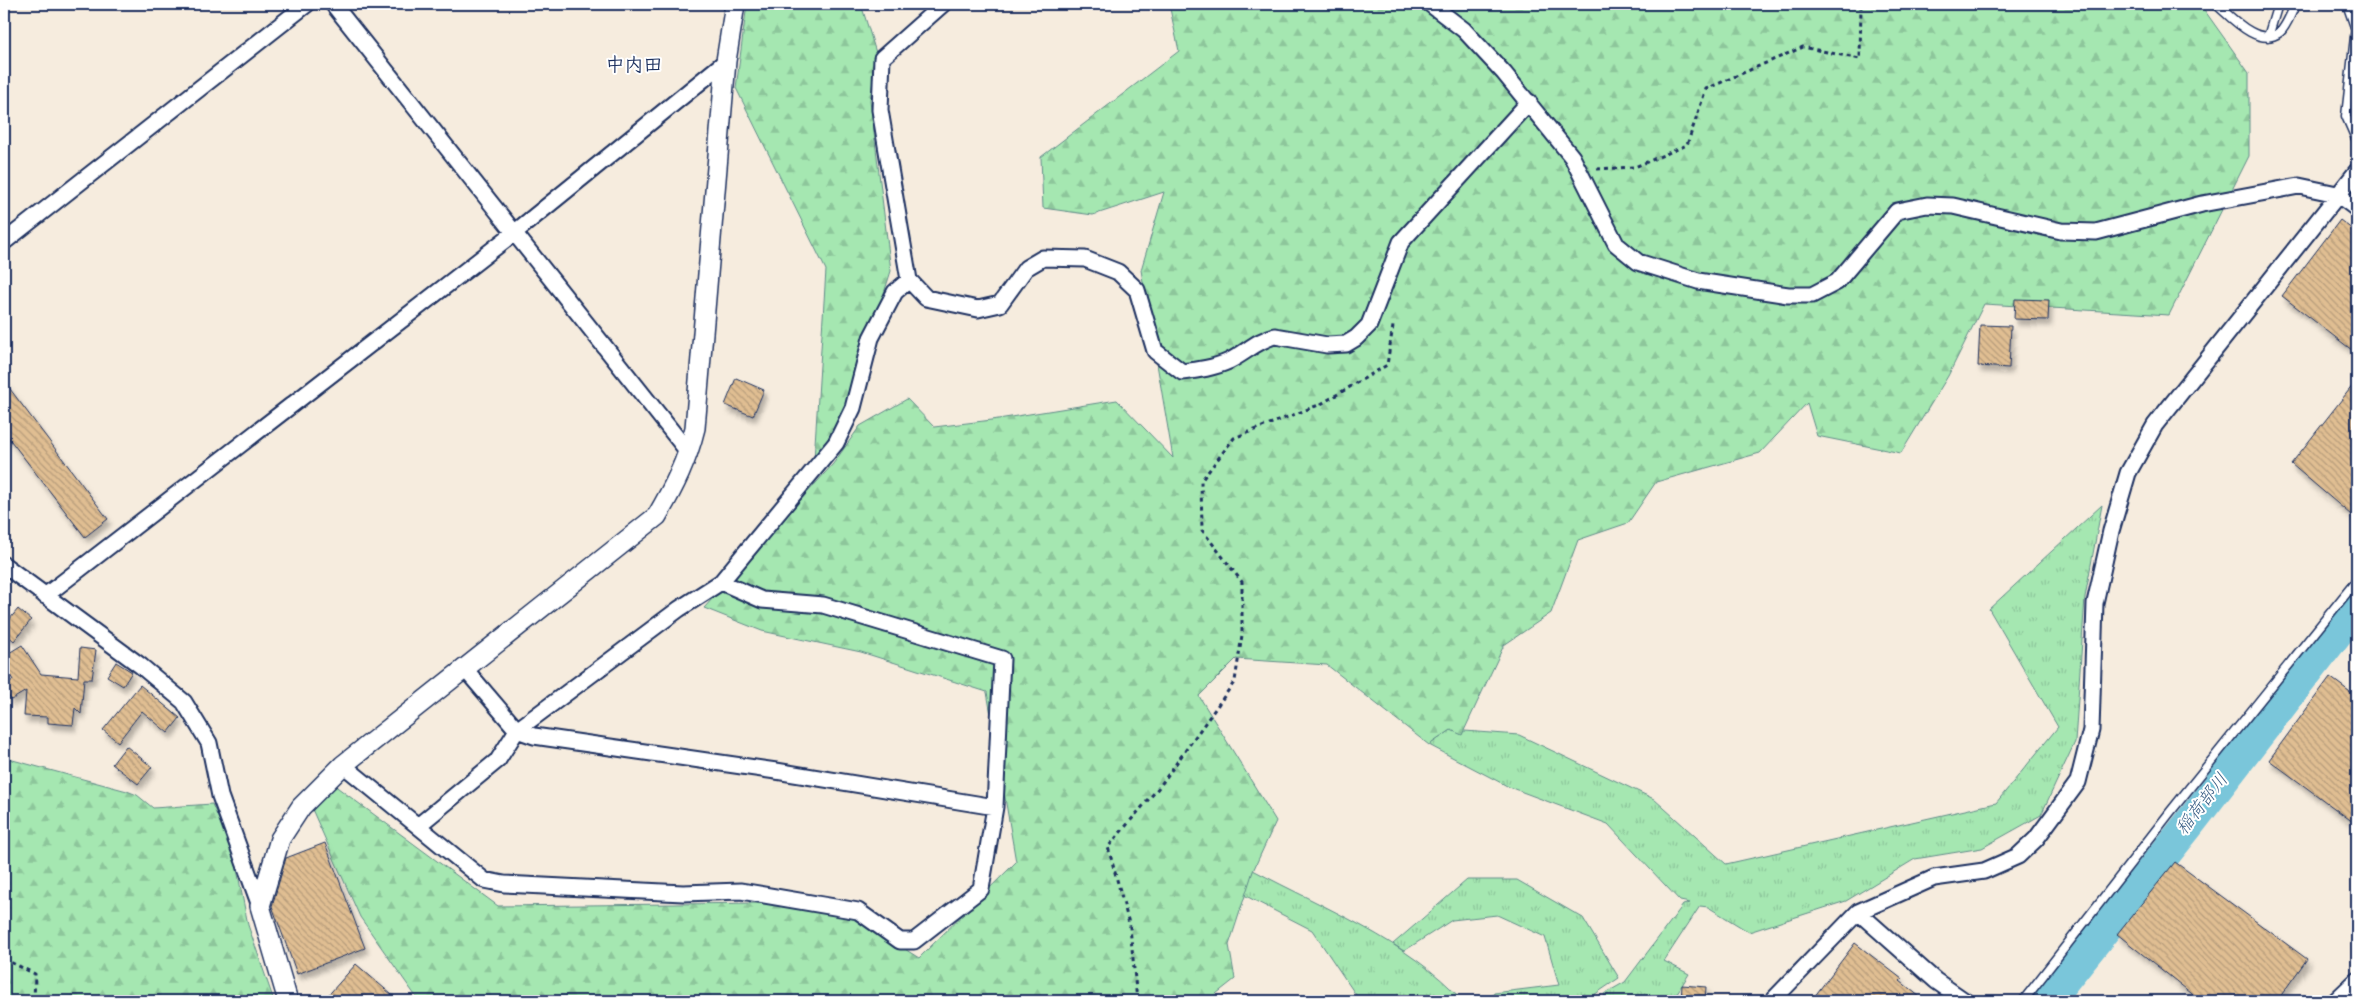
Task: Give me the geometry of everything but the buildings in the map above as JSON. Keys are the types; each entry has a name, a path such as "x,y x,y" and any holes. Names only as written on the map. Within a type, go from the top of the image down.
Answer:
{"street":[{"path":"4,242 307,4"},
{"path":"333,4 689,453"},
{"path":"260,906 280,839 301,807 343,765 657,516 676,484 689,453 695,428 726,61 735,4"},
{"path":"942,4 882,58 880,110 909,280 926,298 978,309 1000,304 1026,268 1044,258 1085,259 1118,272 1136,290 1155,352 1182,372 1209,368 1230,361 1267,338 1275,336 1327,345 1346,344 1356,338 1368,325 1401,242 1529,102"},
{"path":"1430,4 1464,30 1529,102 1572,157 1616,244 1638,262 1698,281 1788,295 1812,295 1837,282 1897,211 1926,205 1953,206 2060,231 2096,232 2202,204 2300,186 2337,194 2357,209"},
{"path":"45,596 514,233 726,61"},
{"path":"1772,1001 1858,912 1934,878 1984,871 2018,856 2036,838 2078,782 2091,730 2095,603 2111,531 2128,473 2156,425 2357,171"},
{"path":"419,825 498,760 517,730 679,609 721,582 836,443 853,408 872,338 895,292 909,280"},
{"path":"4,565 142,666 184,702 210,743 220,796 260,906 288,1001"},
{"path":"343,765 419,825 484,880 504,884 683,893 741,890 858,911 900,941 914,941 981,889 995,807 1002,659 823,605 762,600 721,582"},
{"path":"465,669 517,730 534,736 776,771 995,807"},
{"path":"1858,912 1936,981 1965,1001"},
{"path":"2335,1001 2357,980"}],"lane":[{"path":"2216,4 2247,32 2268,37 2280,32 2296,4"},
{"path":"2268,37 2278,4"},
{"path":"2347,4 2356,31"},
{"path":"2356,4 2357,15"},
{"path":"2357,19 2346,116 2357,141"},
{"path":"2023,1001 2171,811 2357,580"}],"path":[{"path":"1578,170 1635,167 1687,144 1706,89 1803,47 1860,59 1861,4"},
{"path":"1137,1001 1130,927 1108,847 1160,786 1235,682 1242,635 1242,582 1202,530 1201,481 1234,438 1321,404 1387,365 1393,326"},
{"path":"4,959 35,974 34,1001"}],"green space":[{"path":"747,4 861,4 877,56 870,100 891,271 847,409 814,460 826,270 736,88"},
{"path":"1169,4 2200,4 2249,73 2249,156 2169,315 1984,304 1948,376 1901,453 1817,436 1807,403 1760,453 1656,482 1628,523 1578,540 1551,613 1504,645 1462,735 1451,730 1429,745 1327,665 1236,659 1199,696 1276,821 1253,871 1229,945 1235,979 1207,1001 419,1001 360,917 311,807 334,785 498,906 762,903 852,916 919,958 1016,862 987,692 861,652 762,631 704,608 833,464 860,426 907,399 934,427 992,420 1117,400 1173,458 1141,270 1164,192 1093,215 1043,208 1041,157 1179,51"},
{"path":"2102,505 2085,597 2075,742 2041,815 1982,848 1915,859 1846,901 1749,932 1708,907 1700,906 1664,961 1689,974 1672,1001 1607,1001 1604,994 1625,982 1683,905 1690,903 1680,901 1608,824 1509,787 1429,745 1451,730 1519,735 1654,799 1726,864 1996,803 2058,727 1989,609"},
{"path":"4,755 9,759 127,791 137,795 153,808 212,804 234,854 248,925 274,1001 4,1001"},
{"path":"1253,870 1336,912 1391,943 1441,980 1463,1001 1357,1001 1358,998 1312,930 1244,895"},
{"path":"1467,880 1517,880 1583,918 1619,978 1585,1001 1489,1001 1494,993 1559,985 1545,937 1497,915 1452,920 1404,951 1393,944"}],"waterway":[{"name":"稲荷部川","path":"2047,1001 2186,828 2357,607"}],"district":[{"name":"中内田","path":"634,65"}]}
